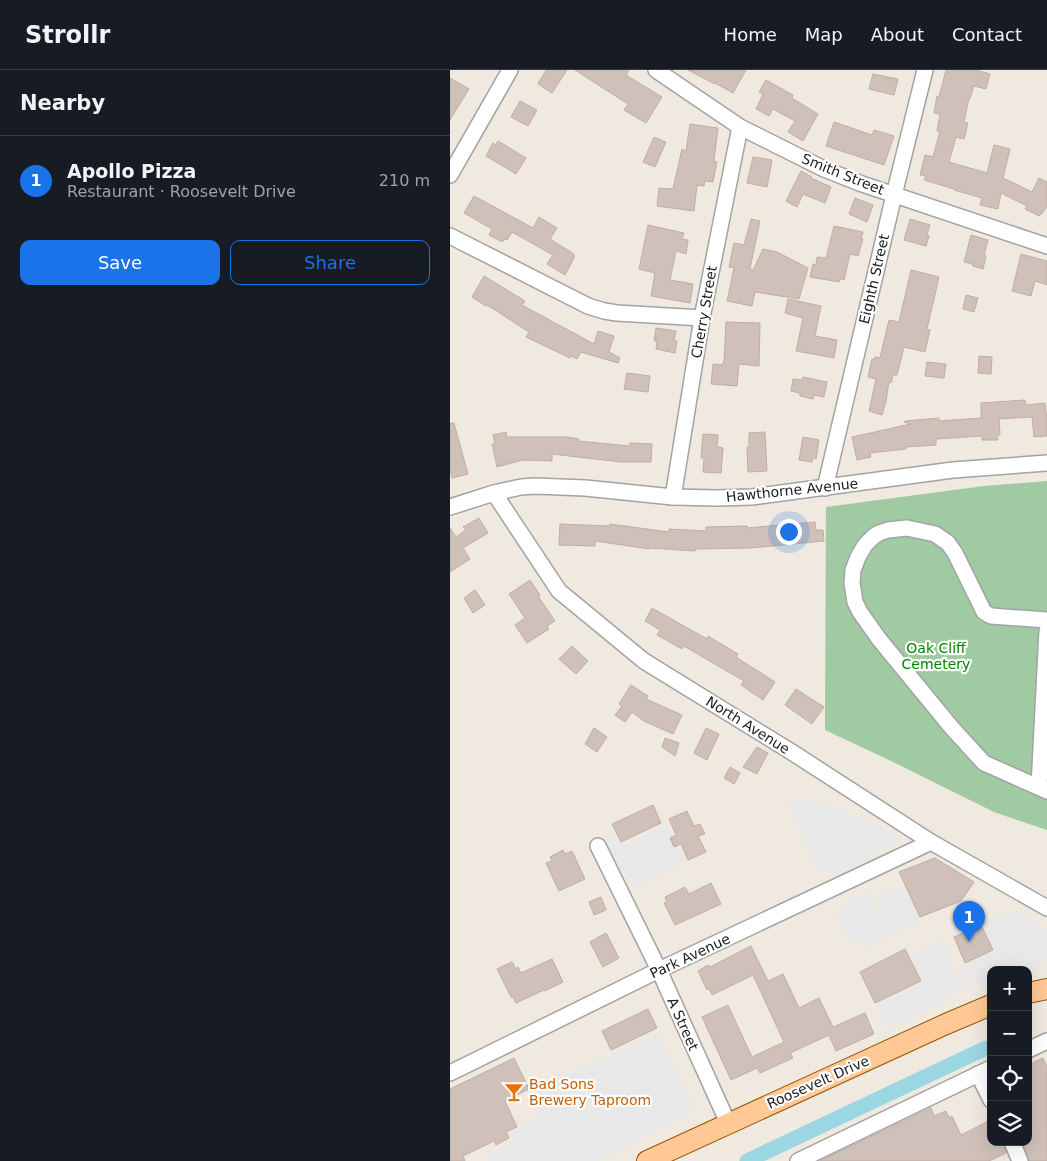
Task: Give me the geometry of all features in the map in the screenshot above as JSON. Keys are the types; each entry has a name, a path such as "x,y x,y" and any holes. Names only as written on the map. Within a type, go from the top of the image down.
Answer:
{"main road":[{"path":"1032,992 1047,988"},
{"name":"Roosevelt Drive","path":"647,1161 670,1156 728,1123 987,1007"}],"street":[{"path":"450,174 510,70"},
{"name":"Smith Street","path":"656,70 740,128 824,169 862,184 1047,246"},
{"name":"Eighth Street","path":"825,488 925,70"},
{"name":"Cherry Street","path":"673,497 702,318 740,128"},
{"path":"450,236 588,306 617,313 702,318"},
{"name":"Hawthorne Avenue","path":"450,507 494,493 521,487 586,488 673,497 752,497 953,470 1047,463"},
{"name":"North Avenue","path":"494,493 559,591 644,661 798,756 931,842 1047,908"},
{"path":"1047,620 991,616 984,612 952,548 935,534 907,528 879,533 865,545 853,570 853,592 860,612 952,728 984,763 1043,789 1047,631"},
{"name":"Park Avenue","path":"450,1073 659,970 931,842"},
{"name":"A Street","path":"598,846 659,970 728,1123"},
{"path":"1032,1048 1047,1041"},
{"path":"798,1161 984,1071 987,1083"},
{"path":"1014,1146 1020,1161"}],"green space":[{"name":"Oak Cliff Cemetery","path":"1047,481 1047,830 994,812 825,730 826,507 984,486"}],"shaded area":[{"path":"801,801 831,806 868,821 895,835 898,841 835,876 830,868 820,874 787,804"},
{"path":"666,823 685,862 635,887 632,881 628,880 605,840 616,834 621,844 627,844 662,827"},
{"path":"902,886 906,896 909,896 919,919 916,923 864,949 859,938 848,941 835,911 869,891 878,909 881,907 877,896"},
{"path":"1012,911 1018,911 1047,931 1047,960 1042,963 1043,966 1032,970 1032,966 987,966 987,982 968,987 959,966 993,951 981,921"},
{"path":"942,939 965,989 945,997 946,1001 888,1028 876,1004 922,982 910,955"},
{"path":"659,1032 695,1109 611,1156 598,1161 488,1161 486,1156 515,1141 511,1132 541,1114 532,1090"}],"building":[{"path":"546,70 567,70 552,93 538,84"},
{"path":"575,70 629,70 626,75 662,97 646,123 624,110 628,104"},
{"path":"688,70 746,70 733,93"},
{"path":"946,70 976,70 990,74 986,89 974,86 969,98 964,122 968,123 964,139 956,137 949,162 987,173 994,145 1010,149 1003,178 1032,192 1039,178 1047,182 1047,205 1039,216 1025,209 1027,206 1001,193 998,209 980,205 982,198 924,180 926,176 920,175 925,155 933,157 940,131 937,131 940,114 934,113 937,96 939,97"},
{"path":"873,74 898,79 894,95 869,89"},
{"path":"450,78 469,89 450,120"},
{"path":"766,80 793,95 792,98 818,114 803,141 788,132 795,121 773,109 769,116 756,109 763,94 759,92"},
{"path":"520,101 537,110 528,126 511,117"},
{"path":"834,122 872,135 874,130 894,136 884,165 826,146"},
{"path":"690,124 718,128 714,161 717,162 713,182 705,181 704,186 697,185 694,211 657,206 659,188 673,189 682,149 686,151"},
{"path":"654,137 666,142 655,167 643,162"},
{"path":"498,141 526,158 516,174 486,156 493,143 496,145"},
{"path":"753,157 772,160 767,187 747,183"},
{"path":"801,171 831,187 825,203 803,194 797,207 786,201"},
{"path":"474,196 533,228 539,217 557,228 550,239 574,254 574,258 565,275 547,264 553,255 512,232 507,240 505,239 502,242 489,235 492,229 464,213"},
{"path":"855,198 873,205 867,222 849,214"},
{"path":"751,219 760,221 750,269 753,270 763,249 777,252 808,268 799,299 755,292 752,306 727,301 734,268 729,267 734,243 744,245"},
{"path":"910,219 930,225 926,246 904,240"},
{"path":"648,225 684,233 682,239 688,240 686,254 676,251 670,280 693,284 690,303 651,296 655,273 639,269"},
{"path":"834,226 863,232 858,256 850,254 844,280 840,279 839,282 810,277 813,264 816,265 817,257 826,258"},
{"path":"971,235 988,240 983,269 964,262"},
{"path":"1021,254 1047,261 1047,285 1035,281 1031,296 1012,291"},
{"path":"911,270 939,277 927,329 930,330 925,352 904,347 897,375 893,375 891,383 889,382 882,415 869,411 876,379 868,377 872,359 874,360 875,357 880,358 889,320 899,322"},
{"path":"484,276 525,301 522,305 594,344 598,331 614,336 609,352 620,358 618,363 581,352 577,359 571,356 570,358 526,337 529,332 472,297"},
{"path":"966,295 978,298 974,312 963,309"},
{"path":"788,299 821,306 815,336 837,340 834,358 796,351 803,318 785,313"},
{"path":"726,322 760,323 759,366 739,364 737,386 711,384 713,364 723,365 724,362"},
{"path":"656,328 676,331 674,341 677,341 675,353 656,349 657,341 654,341"},
{"path":"979,356 992,357 991,374 978,373"},
{"path":"927,362 946,364 944,378 925,376"},
{"path":"627,373 650,376 648,392 624,389"},
{"path":"803,377 827,382 824,397 814,395 813,399 800,396 800,393 791,391 793,379 802,380"},
{"path":"1025,400 1026,405 1045,403 1047,436 1034,437 1032,417 999,419 1000,435 997,435 998,440 982,440 982,436 936,439 936,445 906,447 906,449 870,453 871,457 857,460 852,437 911,424 905,421 939,418 939,421 981,418 981,403"},
{"path":"450,423 454,423 468,474 452,478 450,470"},
{"path":"506,432 507,437 567,437 579,439 578,441 630,446 630,443 652,444 651,462 621,462 552,454 552,461 523,460 497,467 492,444 495,444 493,435"},
{"path":"765,432 767,471 748,472 747,447 749,447 749,433"},
{"path":"703,434 718,435 717,447 723,448 721,473 703,472 704,458 701,458"},
{"path":"803,437 819,440 816,459 813,458 812,462 799,460"},
{"path":"479,518 488,533 463,548 470,559 450,572 450,528 456,537 466,530 463,527"},
{"path":"815,522 816,530 823,530 824,541 751,548 695,549 695,551 650,549 595,541 595,546 559,545 560,524 610,526 610,524 669,532 669,529 706,531 706,527 747,526 747,528"},
{"path":"530,580 555,621 547,626 549,629 527,643 515,625 525,618 509,594"},
{"path":"475,590 485,605 473,613 464,598"},
{"path":"652,608 707,639 708,636 738,654 736,657 775,682 763,700 741,685 744,681 684,646 682,649 657,635 660,630 645,621"},
{"path":"572,646 588,661 576,674 559,659"},
{"path":"631,685 648,696 646,699 682,715 673,734 644,721 632,712 625,722 615,715 622,706 619,704"},
{"path":"796,689 824,707 812,724 785,705"},
{"path":"594,728 607,737 597,752 585,744"},
{"path":"706,728 719,734 707,760 694,753"},
{"path":"665,738 679,743 675,756 662,747"},
{"path":"757,747 768,753 757,774 743,767"},
{"path":"730,767 740,773 734,784 724,778"},
{"path":"653,805 661,823 621,842 612,824"},
{"path":"687,811 694,826 700,824 705,834 698,836 706,852 688,860 681,844 674,847 670,838 676,835 669,819"},
{"path":"563,850 565,854 572,851 585,879 559,891 546,863 552,861 550,857"},
{"path":"935,858 974,882 961,901 920,917 899,872"},
{"path":"711,883 721,904 675,925 664,903 667,902 665,897 685,887 689,894"},
{"path":"601,897 606,910 594,915 589,902"},
{"path":"981,925 993,950 965,963 954,937"},
{"path":"606,933 619,958 603,967 590,942"},
{"path":"751,946 768,981 783,974 799,1008 819,998 833,1027 865,1013 874,1034 836,1051 829,1035 790,1053 793,1058 760,1073 757,1068 731,1080 702,1017 728,1005 752,1057 784,1042 753,975 712,995 709,988 707,990 698,971 708,965 710,967"},
{"path":"905,949 921,981 875,1003 860,972"},
{"path":"552,959 563,982 516,1003 497,969 512,962 521,973"},
{"path":"648,1009 657,1028 611,1050 602,1031"},
{"path":"514,1058 529,1089 505,1101 517,1127 506,1132 509,1138 496,1145 494,1141 463,1156 465,1161 450,1161 450,1089"},
{"path":"1043,1058 1047,1067 1047,1161 1029,1161 1023,1146 1032,1146 1032,1063"},
{"path":"931,1108 934,1116 946,1111 949,1118 952,1116 961,1135 987,1122 987,1146 1004,1146 1006,1153 989,1161 820,1161"}],"waterway":[{"path":"747,1161 986,1048"}],"place":[{"name":"Apollo Pizza","path":"969,942"},
{"name":"Bad Sons Brewery Taproom","path":"514,1092"}]}
